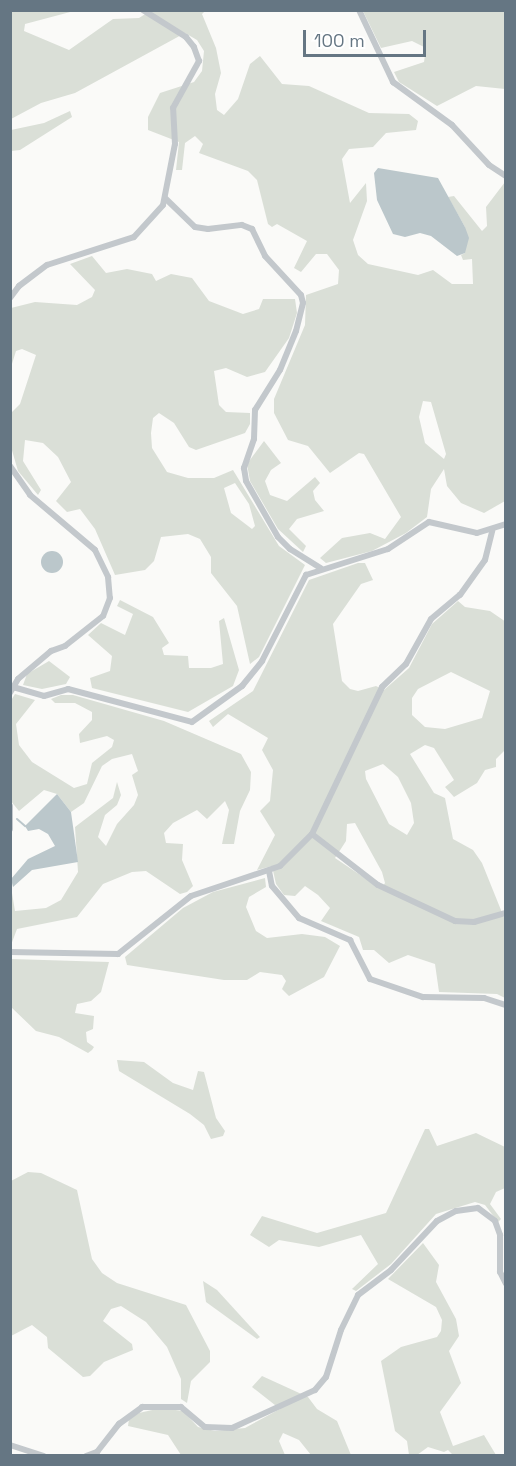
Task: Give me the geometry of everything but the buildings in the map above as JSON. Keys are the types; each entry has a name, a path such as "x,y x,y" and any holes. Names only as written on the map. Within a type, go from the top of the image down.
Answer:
{"street":[{"path":"10,298 19,285 46,265 134,237 166,199 175,144 173,108 199,61 194,47 186,37 143,10"},
{"path":"359,10 393,82 452,125 489,165 506,176"},
{"path":"166,199 195,226 208,229 242,225 252,229 265,256 301,294 301,318 292,341 280,370 255,410 254,439 244,468 246,482 278,537 290,549 321,568"},
{"path":"10,466 30,495 95,550 108,577 110,598 103,616 70,642 51,651 12,690"},
{"path":"12,690 44,696 68,689 192,722 247,680 262,661 302,579 321,568 388,549 429,522 477,533 492,531 506,524"},
{"path":"10,952 118,954 190,896 269,871 312,834 382,687 406,664 431,619 460,595 485,560 492,531"},
{"path":"10,806 10,829"},
{"path":"312,834 378,885 446,917 465,923 506,913"},
{"path":"269,871 272,886 299,918 350,940 370,979 423,997 484,998 506,1005"},
{"path":"86,1455 97,1452 119,1424 142,1407 180,1407 205,1427 232,1428 315,1390 326,1377 340,1330 358,1294 397,1264 437,1221 456,1211 478,1209 495,1221 500,1235 500,1272 506,1284"},
{"path":"10,1444 43,1455"}],"shaded area":[{"path":"10,11 74,11 25,24 24,31 69,50 113,19 139,18 150,11 205,11 202,14 216,48 221,73 215,94 217,110 224,115 238,99 250,64 260,56 282,84 309,86 369,113 409,114 418,121 416,130 386,133 373,147 349,149 342,159 350,203 366,183 367,201 353,240 358,255 368,264 418,275 433,270 452,284 473,284 472,259 463,260 461,255 465,253 465,227 448,197 454,196 482,231 487,226 486,207 505,182 505,501 484,513 461,503 447,486 444,469 431,489 427,517 406,533 372,551 326,563 320,558 342,538 370,533 385,539 401,517 364,454 359,453 330,473 308,446 288,440 274,413 274,399 305,325 306,295 338,284 339,270 327,254 316,254 301,272 294,268 307,241 277,224 272,227 268,224 257,180 248,171 199,153 203,144 195,136 185,143 182,170 176,170 179,142 148,130 148,117 160,93 194,82 202,71 204,51 197,40 185,33 75,93 41,103 11,119","holes":["423,401 431,402 446,454 444,459 425,443 419,417"]},
{"path":"363,11 505,11 505,89 476,86 437,106 399,82 394,72 424,62 426,48 412,41 381,48"},
{"path":"70,111 72,117 20,150 11,151 11,130 44,123"},
{"path":"378,168 438,178 469,238 465,253 457,256 431,236 420,233 405,237 393,234 377,200 374,173"},
{"path":"92,256 106,273 127,269 152,274 156,281 171,274 192,278 209,301 243,314 259,309 263,299 295,299 297,313 289,338 265,372 247,377 226,368 214,371 219,405 226,412 250,413 250,424 245,433 196,450 189,447 174,423 159,413 153,418 151,433 152,448 167,472 188,478 214,478 233,470 279,546 305,565 259,657 250,664 237,606 211,573 211,557 200,539 188,534 161,537 154,561 145,570 115,575 95,529 80,509 67,512 56,501 71,482 58,457 43,443 25,440 23,461 41,490 38,495 18,471 11,447 11,413 20,404 36,355 22,349 16,351 11,367 11,308 35,302 77,305 92,297 95,290 70,264","holes":["235,483 249,504 255,526 252,529 231,513 224,488"]},
{"path":"264,441 281,463 271,470 265,481 270,495 287,501 315,477 320,483 313,491 315,500 324,511 297,519 289,529 306,546 303,552 278,529 250,481 247,464"},
{"path":"48,551 56,551 63,558 63,566 56,573 48,573 41,566 41,558"},
{"path":"358,563 365,563 373,580 361,584 333,624 342,681 350,689 358,691 376,686 384,690 409,668 432,624 458,601 465,607 490,611 506,622 506,749 496,759 496,767 485,770 477,783 454,797 445,787 454,780 434,748 425,745 410,754 434,793 445,798 453,839 473,850 482,863 505,920 505,998 497,994 439,992 435,964 408,955 389,963 374,950 363,950 359,937 321,921 330,908 318,895 305,886 295,896 284,895 276,884 272,866 257,870 275,835 260,811 270,801 273,770 262,750 268,738 228,714 213,727 209,721 253,691 309,580","holes":["451,672 490,691 482,718 445,729 425,727 412,715 412,698 418,689","383,764 398,777 411,803 414,823 407,835 389,824 366,779 365,771","355,823 382,872 385,883 381,889 335,858 346,841 347,824"]},
{"path":"120,600 153,617 169,643 162,648 164,655 188,656 189,668 211,668 223,664 219,621 224,618 239,670 233,686 188,712 92,688 90,678 110,671 112,656 88,635 101,623 125,635 133,614 117,606"},
{"path":"49,661 70,677 66,684 42,689 23,685 27,674"},
{"path":"15,694 35,700 16,724 19,745 32,762 74,788 87,784 92,763 112,747 114,740 107,736 80,743 79,734 92,720 92,712 75,703 55,703 51,699 61,695 73,695 164,721 241,754 251,772 250,790 240,811 234,844 222,844 229,810 225,801 207,819 197,810 173,823 164,833 166,843 183,844 182,860 193,886 187,892 180,894 146,871 132,872 103,884 77,917 17,929 11,945 10,881 15,911 46,908 61,900 78,872 75,827 113,798 117,782 121,795 117,805 105,815 98,837 106,846 117,824 134,805 138,795 132,775 138,771 132,754 112,759 102,766 84,803 71,812 57,794 44,790 19,811 10,800 10,702"},
{"path":"57,794 71,812 78,862 32,870 13,887 11,879 28,859 55,846 48,834 39,829 28,831 25,826"},
{"path":"265,878 266,887 249,897 246,907 256,931 267,938 302,934 325,937 340,946 324,977 289,996 282,989 286,981 282,975 260,972 247,980 224,980 127,965 125,957 183,908 213,892"},
{"path":"11,959 109,962 101,992 91,1001 77,1004 75,1013 94,1016 93,1029 86,1032 87,1042 94,1047 92,1050 88,1053 59,1037 36,1031 11,1007"},
{"path":"117,1060 144,1062 173,1083 193,1090 198,1071 204,1072 216,1118 225,1131 223,1136 211,1139 204,1125 190,1114 119,1071"},
{"path":"425,1129 429,1129 437,1146 476,1133 505,1147 505,1188 496,1192 490,1204 501,1219 498,1222 485,1205 475,1202 436,1214 391,1264 356,1291 352,1289 378,1264 361,1235 319,1247 279,1240 269,1247 250,1235 262,1216 317,1233 386,1213"},
{"path":"28,1172 41,1173 77,1190 92,1259 102,1273 117,1283 186,1305 210,1351 210,1362 191,1381 187,1403 181,1399 181,1379 167,1347 146,1322 121,1306 111,1309 103,1321 132,1344 133,1350 104,1362 90,1376 83,1377 48,1348 47,1337 32,1325 11,1336 11,1181"},
{"path":"423,1243 439,1265 436,1282 456,1319 459,1336 449,1351 461,1383 440,1412 453,1446 484,1435 496,1455 453,1455 448,1450 444,1452 428,1447 417,1455 409,1455 407,1441 395,1431 381,1361 401,1347 437,1337 441,1331 442,1320 436,1307 388,1279"},
{"path":"203,1281 217,1290 260,1337 257,1339 206,1302"},
{"path":"262,1376 308,1397 317,1409 337,1421 351,1455 311,1455 299,1440 283,1433 279,1441 285,1455 181,1455 168,1435 128,1426 129,1419 139,1413 161,1408 183,1411 198,1427 215,1431 245,1428 280,1409 252,1387"}],"waterway":[{"path":"17,819 25,826"}]}
